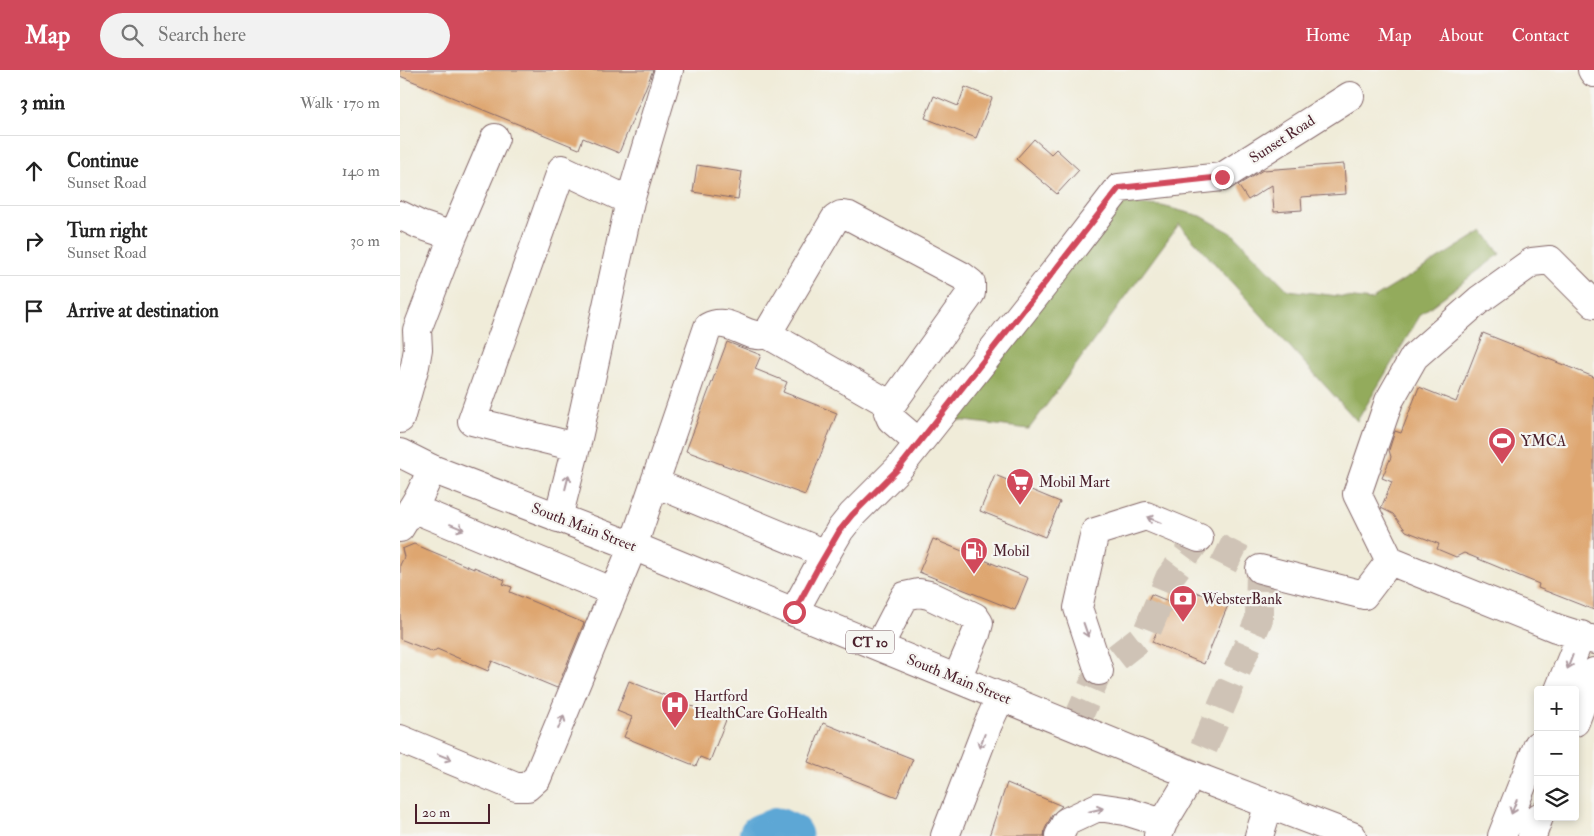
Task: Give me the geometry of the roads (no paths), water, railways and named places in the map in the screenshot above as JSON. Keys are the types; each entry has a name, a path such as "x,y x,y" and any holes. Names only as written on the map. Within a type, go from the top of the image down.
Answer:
{"main road":[{"path":"558,518 576,447 630,201 669,70"},
{"name":"Sunset Road","path":"794,612 826,554 852,515 893,474 919,443 1119,188 1222,177 1350,96"},
{"path":"400,419 415,366 418,348 408,339 495,138"},
{"path":"576,447 472,421 562,169 630,201"},
{"path":"400,215 420,225 453,236"},
{"path":"400,738 516,787 527,787 537,778 633,546 708,327 722,323 754,335 761,336 767,334 835,219 841,215 849,216 962,276 971,283 971,293 891,405 888,412 891,419 919,443"},
{"path":"1561,686 1587,638 1556,628 1390,561 1357,494 1389,401 1414,357 1479,300 1532,262 1550,260 1594,304"},
{"path":"767,334 891,405"},
{"name":"South Main Street","path":"400,453 432,469 633,546 1192,775 1352,836"},
{"path":"432,469 406,518 614,592"},
{"path":"655,483 826,554"},
{"path":"1099,671 1078,608 1095,532 1146,516 1199,538"},
{"path":"1260,569 1364,594 1390,561"},
{"path":"879,646 906,596 919,593 930,595 975,617 979,623 957,678"},
{"path":"1579,711 1594,672"},
{"path":"945,836 988,724 1001,696"},
{"path":"1502,836 1534,755"},
{"path":"1059,836 1066,822 1098,807 1125,811 1161,830 1192,775"},
{"path":"1259,836 1270,804"},
{"path":"1532,836 1538,821"}],"waterway":[{"path":"761,836 777,830 790,836"}],"tunnel":[{"path":"1074,727 1099,671 1146,634 1169,578 1199,538 1260,569 1259,619 1192,775"}],"place":[{"name":"YMCA","path":"1502,465"},
{"name":"Mobil Mart","path":"1020,506"},
{"name":"Mobil","path":"974,575"},
{"name":"WebsterBank","path":"1183,623"},
{"name":"Hartford HealthCare GoHealth","path":"675,729"}]}
